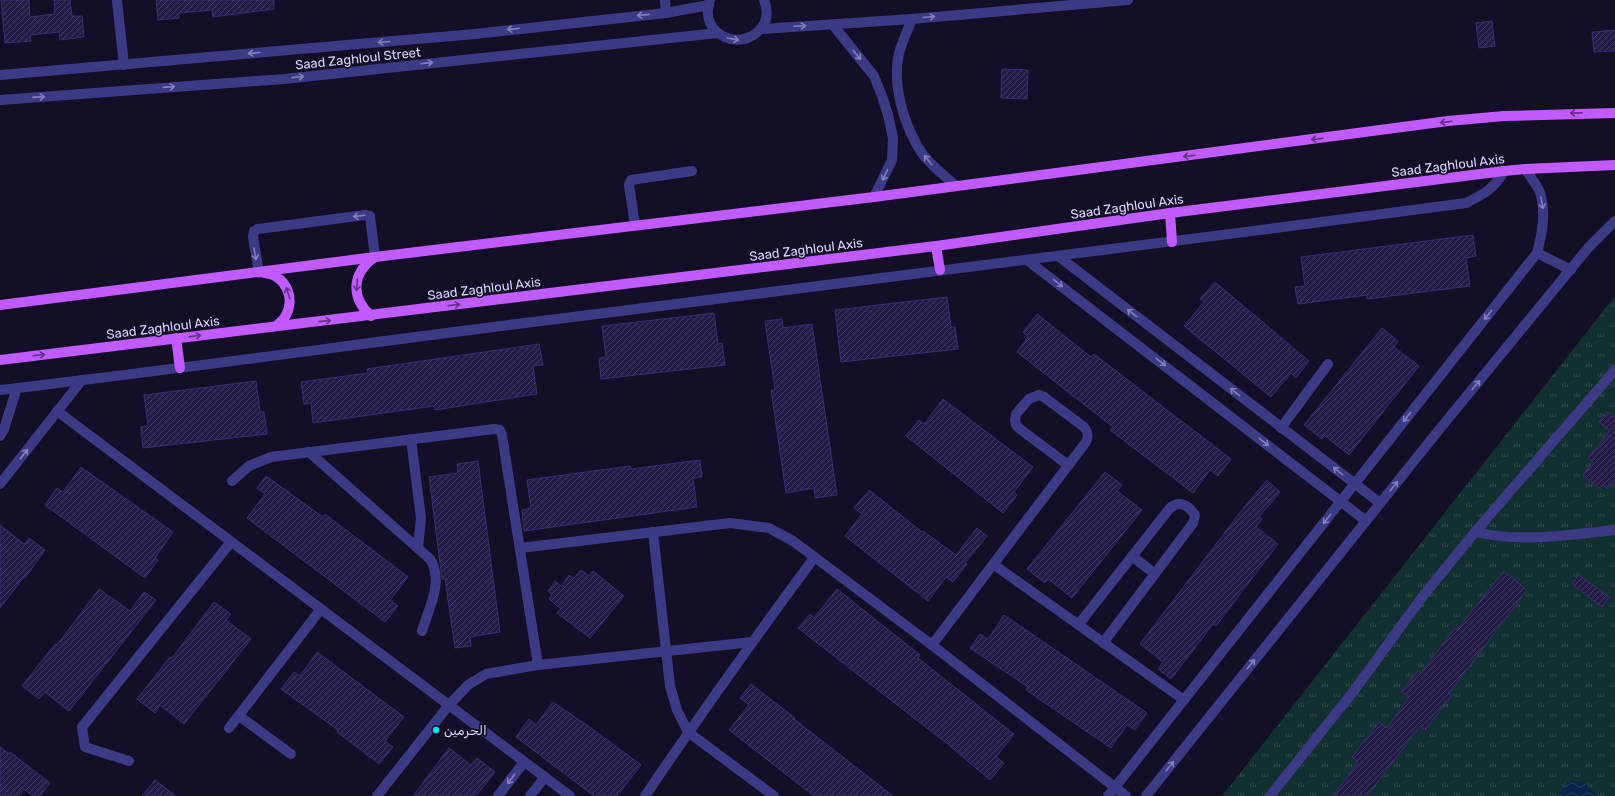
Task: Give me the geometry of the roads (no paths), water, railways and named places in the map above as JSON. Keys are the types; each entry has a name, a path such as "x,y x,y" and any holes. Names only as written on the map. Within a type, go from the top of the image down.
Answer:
{"main road":[{"path":"0,305 375,257 874,197 1448,122 1504,116 1615,113"},
{"name":"Saad Zaghloul Axis","path":"0,360 936,246 1170,213 1504,171 1615,165"},
{"path":"1170,213 1172,242"},
{"path":"936,246 940,270"},
{"path":"371,316 361,305 358,298 357,284 362,268 375,257"},
{"path":"259,273 274,276 285,286 288,292 289,308 286,315 276,326"},
{"path":"176,338 180,368"}],"street":[{"path":"665,0 666,13"},
{"path":"710,2 709,20 718,33 724,37 740,40 755,34 761,29 767,12 764,0"},
{"path":"761,29 912,19 1128,0"},
{"path":"117,1 124,65"},
{"name":"Saad Zaghloul Street","path":"0,75 366,44 666,13 710,2"},
{"path":"912,19 899,54 897,80 902,107 918,148 931,164 956,186"},
{"path":"833,25 874,76 888,115 892,138 892,160 874,197"},
{"name":"Saad Zaghloul Street","path":"0,100 284,78 718,33"},
{"path":"1112,792 1537,253 1542,235 1543,212 1539,191 1525,169"},
{"path":"635,225 629,185 631,180 692,170"},
{"path":"0,390 940,270 1172,242 1466,203 1485,194 1497,182 1504,171"},
{"path":"259,273 253,237 254,231 258,229 365,215 370,216 375,257"},
{"path":"1146,796 1366,521 1588,248 1615,220"},
{"path":"1537,253 1571,270"},
{"path":"1058,256 1380,504"},
{"path":"1027,260 1366,521"},
{"path":"1281,428 1328,364"},
{"path":"1270,796 1353,692 1423,596 1475,532 1615,370"},
{"path":"0,484 82,380"},
{"path":"0,436 4,429 17,388"},
{"path":"932,644 1086,442 1088,437 1087,431 1084,427 1044,397 1039,395 1029,398 1016,414 1016,425 1068,465"},
{"path":"58,411 570,796"},
{"path":"232,481 240,473 260,461 271,457 497,429 500,430 508,470 538,665"},
{"path":"410,440 421,518 421,533 418,548"},
{"path":"309,452 418,548 434,565 437,579 422,630"},
{"path":"1078,624 1170,508 1178,503 1183,504 1192,511 1195,519 1103,643"},
{"path":"520,548 730,523 770,528 793,541 932,644 1112,792 1126,796"},
{"path":"1475,532 1500,537 1526,539 1615,530"},
{"path":"653,532 666,651 673,698 677,710 688,732 774,796"},
{"path":"129,761 84,747 82,727 231,542"},
{"path":"1132,556 1155,574"},
{"path":"645,796 688,732 814,558"},
{"path":"993,564 1184,700"},
{"path":"229,728 321,609"},
{"path":"377,796 449,705 468,685 480,677 493,672 538,665 752,642"},
{"path":"239,716 291,754"},
{"path":"498,796 524,762"},
{"path":"530,796 545,777"}],"water":[{"path":"1572,781 1584,782 1597,796 1559,796 1566,784"}],"place":[{"name":"الحرمين","path":"436,730"}]}
